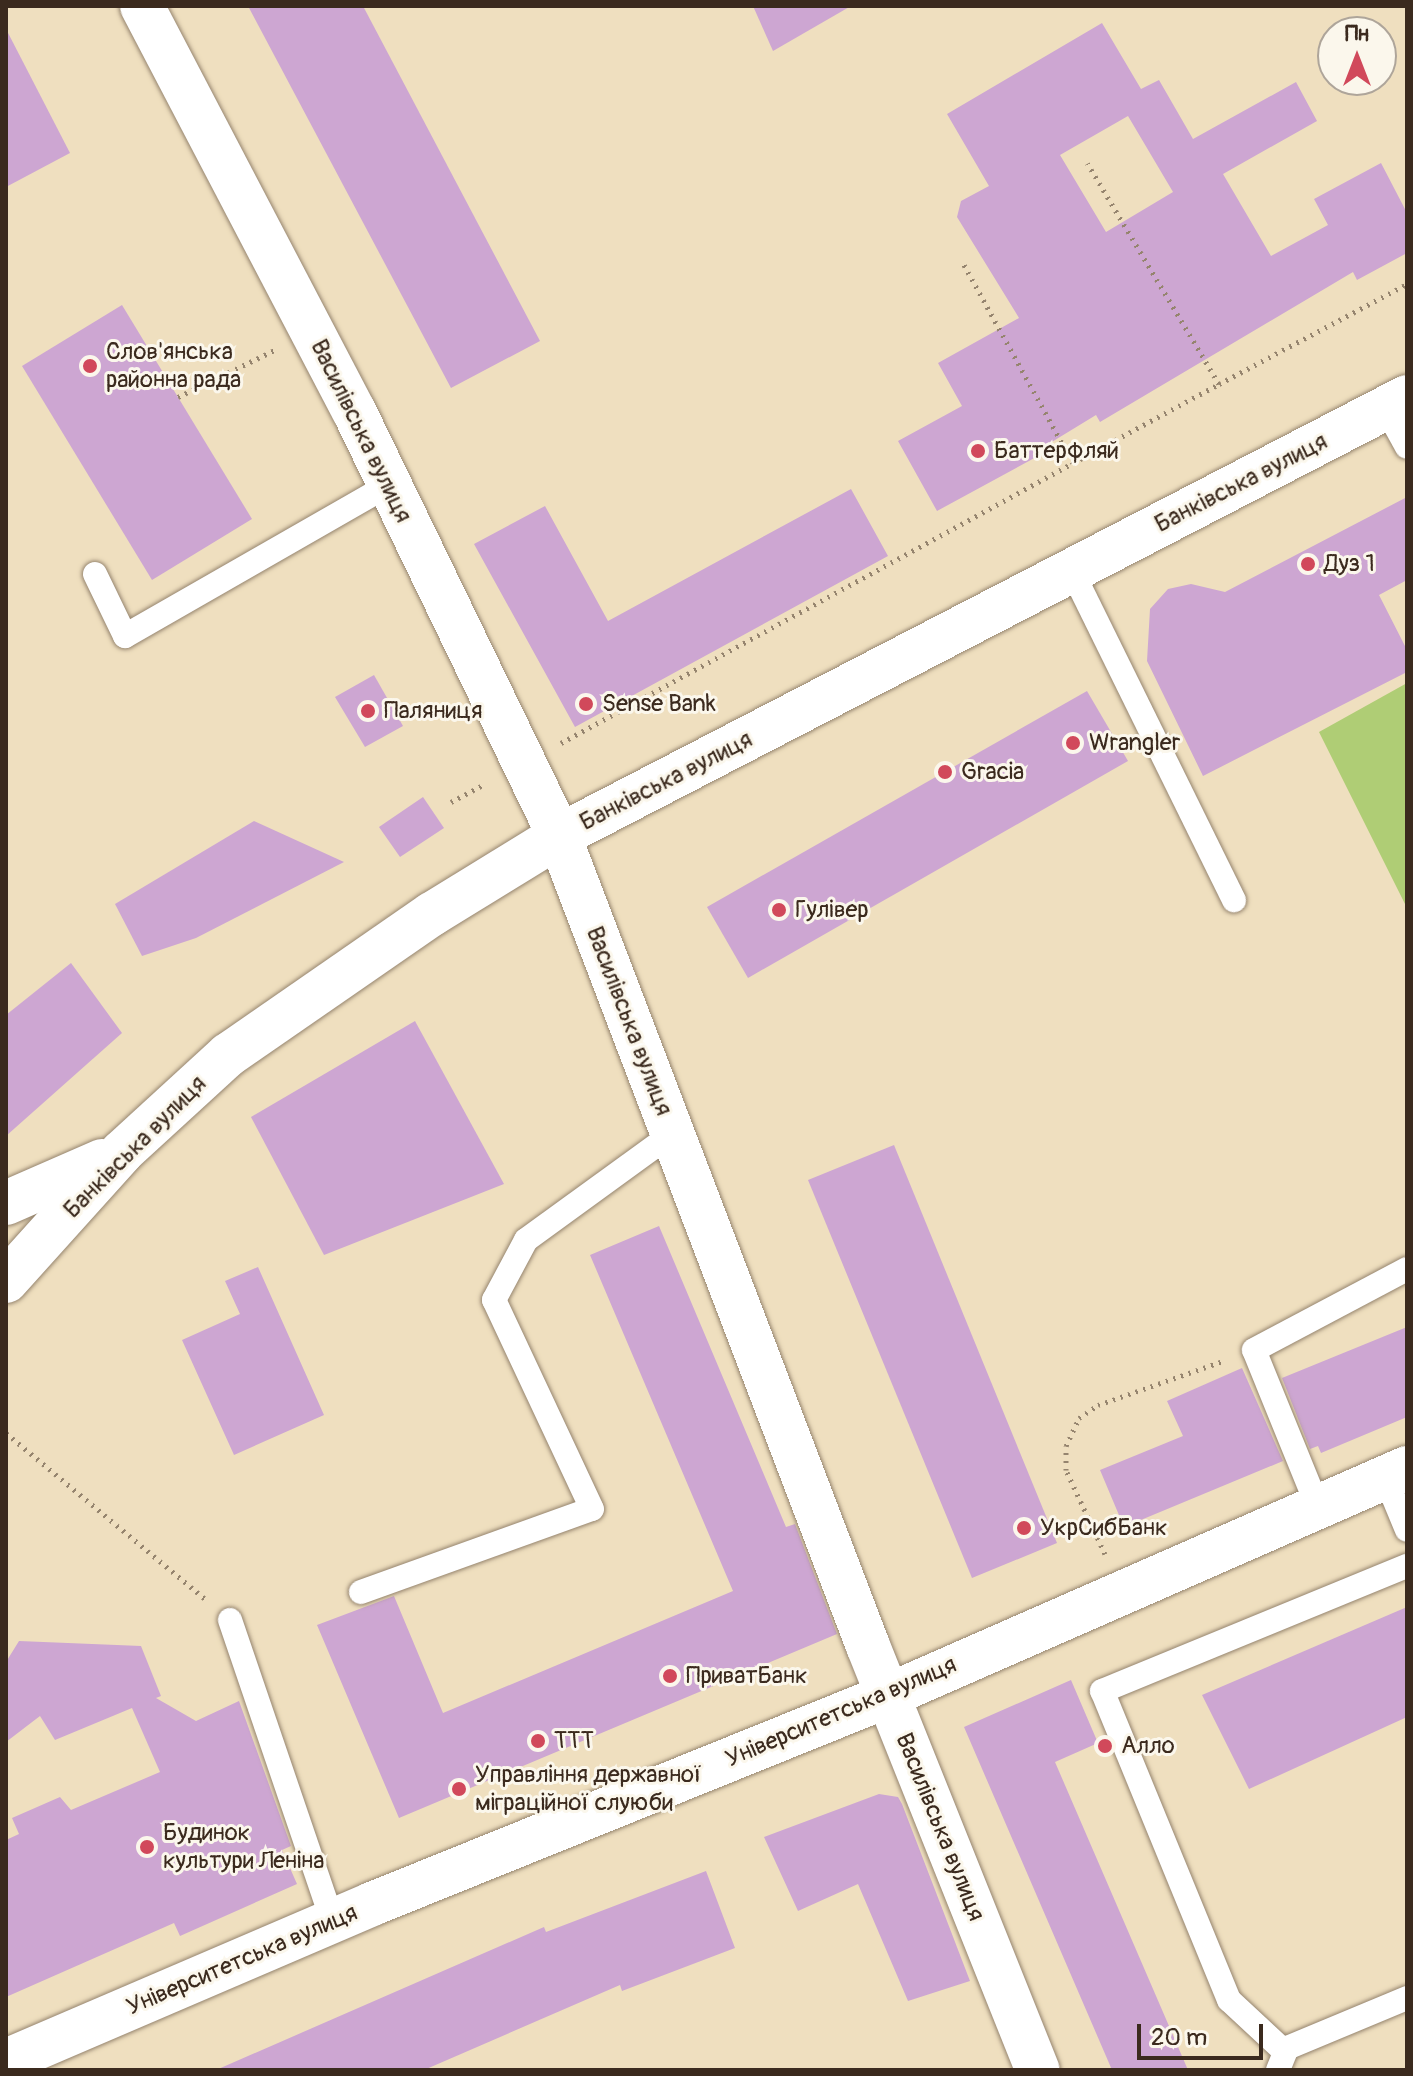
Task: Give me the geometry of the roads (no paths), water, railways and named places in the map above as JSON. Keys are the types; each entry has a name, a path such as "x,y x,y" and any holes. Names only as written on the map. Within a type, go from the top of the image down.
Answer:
{"street":[{"name":"Василівська вулиця","path":"142,6 389,485 521,764 559,836 887,1696 1038,2070"},
{"name":"Банківська вулиця","path":"6,1281 122,1152 228,1055 432,914 559,836 1396,403"},
{"path":"6,1203 122,1152"},
{"name":"Університетська вулиця","path":"6,2061 332,1920 887,1696 1396,1472"}],"lane":[{"path":"1396,403 1407,447"},
{"path":"95,574 125,636 389,485"},
{"path":"1072,571 1234,900"},
{"path":"361,1592 592,1509 494,1300 526,1240 672,1134"},
{"path":"1317,1505 1254,1350 1407,1269"},
{"path":"1396,1472 1407,1530"},
{"path":"1407,1566 1102,1691 1229,2000 1282,2061 1407,1998"},
{"path":"230,1620 332,1920"}],"place":[{"name":"Слов'янська районна рада","path":"90,366"},
{"name":"Баттерфляй","path":"978,451"},
{"name":"Дуз 1","path":"1308,564"},
{"name":"Sense Bank","path":"586,704"},
{"name":"Паляниця","path":"368,711"},
{"name":"Wrangler","path":"1073,743"},
{"name":"Gracia","path":"945,772"},
{"name":"Гулівер","path":"779,910"},
{"name":"УкрСибБанк","path":"1024,1528"},
{"name":"ПриватБанк","path":"670,1676"},
{"name":"ТТТ","path":"538,1741"},
{"name":"Алло","path":"1105,1746"},
{"name":"Управління державної міграційної слуюби","path":"459,1789"},
{"name":"Будинок культури Леніна","path":"147,1847"}]}
